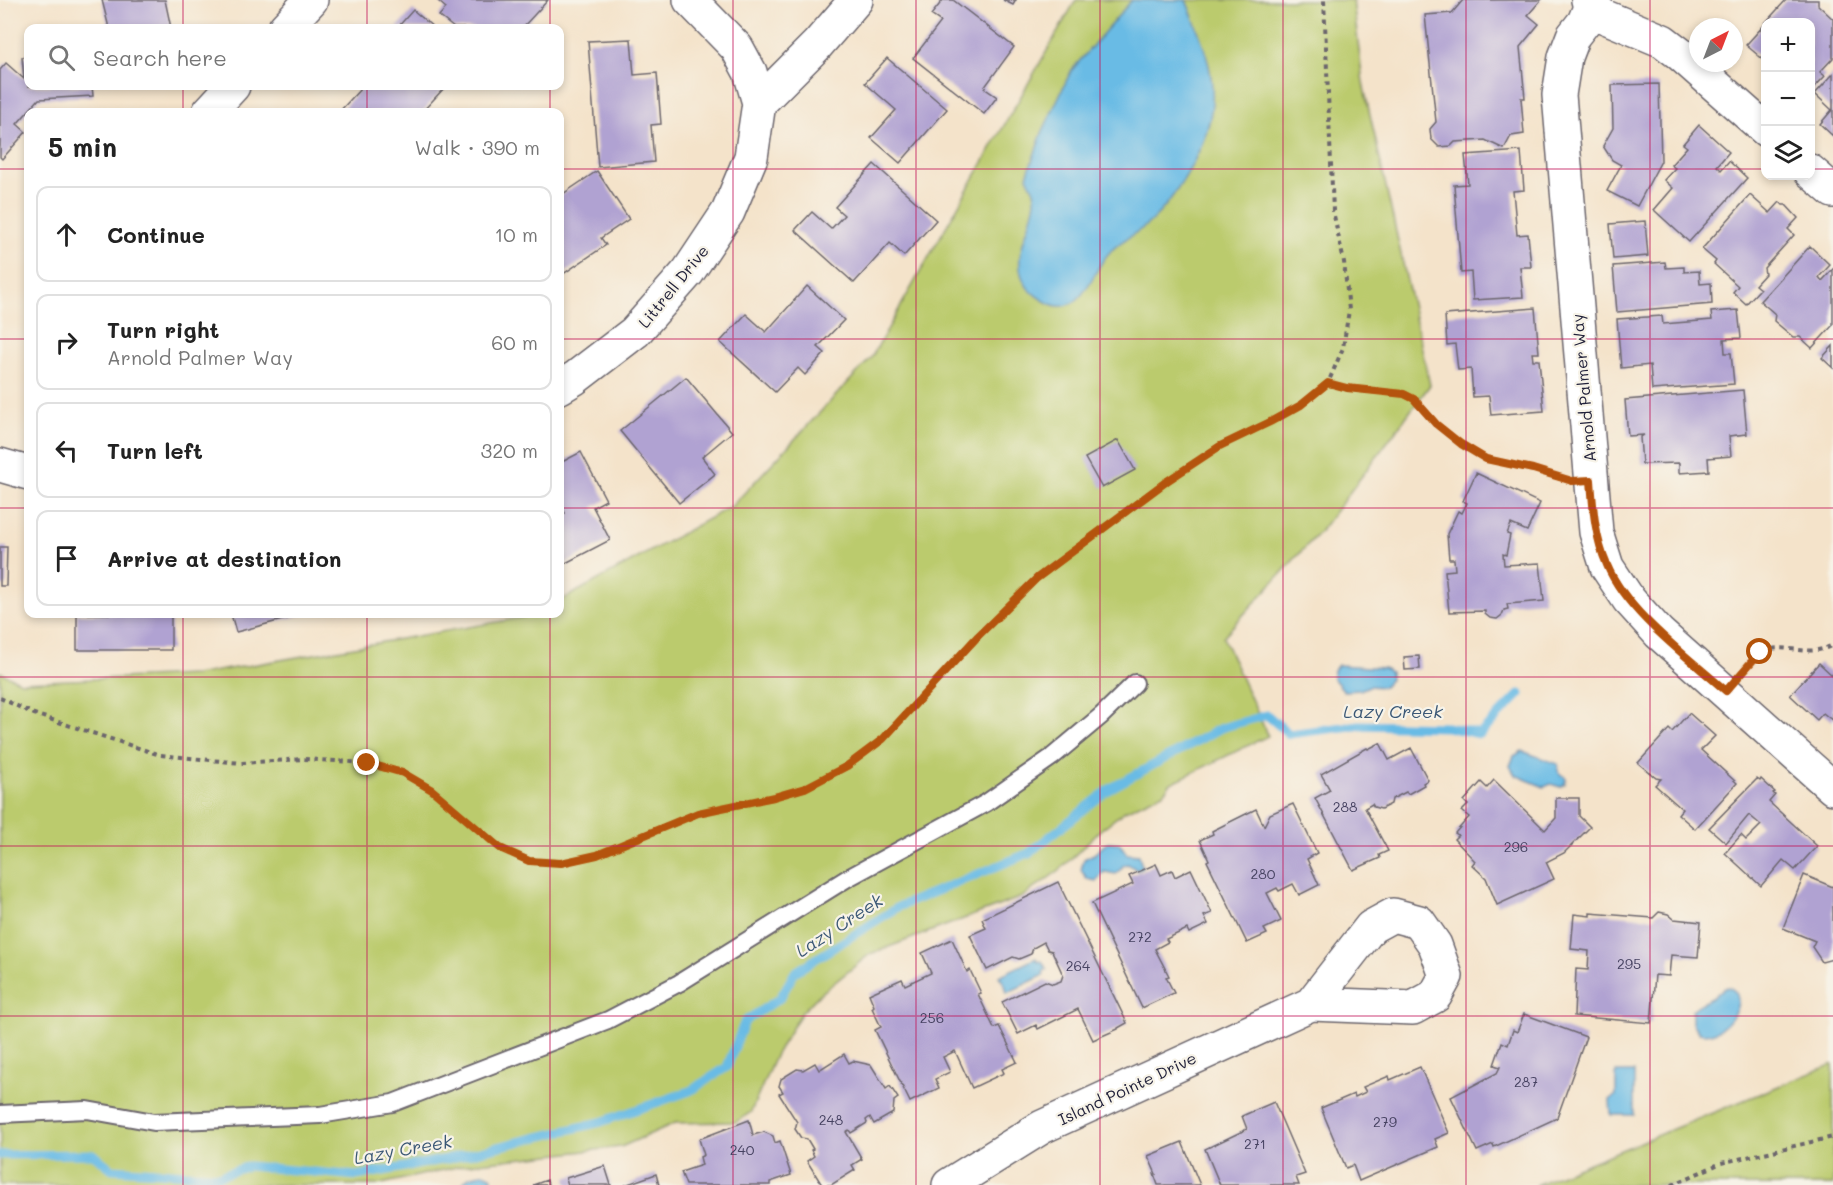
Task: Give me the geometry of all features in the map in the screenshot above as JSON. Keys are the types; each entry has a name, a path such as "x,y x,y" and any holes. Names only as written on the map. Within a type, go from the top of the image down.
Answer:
{"street":[{"path":"289,24 311,0"},
{"name":"Littrell Drive","path":"564,385 635,332 688,272 728,212 751,157 759,103 750,72 737,48 690,0"},
{"path":"759,103 817,45 856,0"},
{"path":"1590,3 1603,16 1663,41 1761,126"},
{"name":"Arnold Palmer Way","path":"1590,3 1584,22 1573,36 1565,57 1559,94 1596,532 1607,567 1629,600 1659,633 1833,788"},
{"path":"213,108 229,90"},
{"path":"1815,175 1833,191"},
{"path":"0,465 24,472"},
{"name":"Island Pointe Drive","path":"949,1185 1042,1127 1311,1004"}],"lane":[{"path":"0,1114 87,1110 154,1122 320,1115 393,1103 608,1020 679,983 846,879 986,803 1052,758 1135,683"}],"path":[{"path":"0,698 34,714 160,755 241,764 304,759 325,760 367,763 394,770 432,790 500,848 529,861 561,863 597,855 698,813 805,788 847,766 883,739 978,636 1037,578 1167,481 1220,446 1301,405 1328,383 1343,348 1349,310 1344,262 1333,211 1324,0"},
{"path":"1328,383 1347,388 1404,394 1414,399 1436,424 1461,444 1486,459 1533,469 1572,481 1591,480"},
{"path":"1726,691 1760,652 1785,648 1811,652 1833,645"},
{"path":"1672,1185 1721,1163 1833,1137"}],"green space":[{"path":"1076,0 1353,0 1363,83 1430,385 1323,528 1223,637 1268,736 1171,783 1163,793 1125,811 1099,831 1061,869 1022,897 870,954 819,995 802,1012 776,1054 751,1112 736,1122 675,1123 621,1147 470,1164 377,1185 0,1185 0,672 21,682 195,675 520,618 564,618 564,599 732,506 871,358"},
{"path":"1833,1064 1833,1185 1535,1185"}],"water":[{"path":"1132,0 1186,0 1203,43 1210,72 1212,103 1210,118 1201,146 1187,175 1169,202 1144,227 1118,244 1109,253 1079,298 1071,304 1061,306 1050,304 1028,288 1020,267 1020,256 1035,201 1034,190 1027,176 1042,133 1071,71"},
{"path":"1338,665 1384,668 1390,672 1390,680 1384,687 1369,686 1360,690 1344,691 1333,678 1334,670"},
{"path":"1522,751 1558,764 1558,771 1566,778 1565,784 1560,787 1551,784 1544,787 1515,775 1510,766 1514,756"},
{"path":"1108,842 1119,843 1127,854 1139,855 1142,867 1137,870 1128,864 1116,874 1104,872 1096,881 1087,879 1081,870 1084,859"},
{"path":"1036,958 1038,962 1042,961 1047,969 1043,972 1044,975 1007,993 999,976"},
{"path":"1728,987 1735,992 1738,999 1733,1016 1718,1030 1699,1033 1692,1023 1692,1011"},
{"path":"1616,1072 1634,1072 1634,1115 1611,1115 1610,1100 1616,1095"},
{"path":"484,1173 491,1176 494,1185 461,1185 469,1177"}],"building":[{"path":"102,0 165,0 170,24 108,24"},
{"path":"437,0 548,0 526,24 449,24 439,16 446,8"},
{"path":"943,0 953,0 1014,47 984,88 997,97 984,114 913,58 941,22 931,15"},
{"path":"1003,0 1016,0 1013,5"},
{"path":"1463,0 1541,0 1528,15 1539,24 1520,47 1525,98 1521,98 1524,134 1511,136 1504,149 1485,140 1455,142 1451,146 1439,147 1431,139 1430,129 1436,122 1425,15 1452,13"},
{"path":"1786,0 1818,0 1818,5 1833,19 1833,58 1820,72 1825,76 1815,87 1815,18 1770,18"},
{"path":"413,10 429,24 401,24"},
{"path":"1761,28 1761,58 1746,45"},
{"path":"631,39 634,75 657,73 661,124 651,125 654,162 598,167 588,41"},
{"path":"887,58 947,109 900,163 871,138 896,110 865,83"},
{"path":"6,63 24,79 24,90 92,90 93,96 39,99 31,108 24,108 24,116 17,124 24,130 24,134 2,159 0,157 0,70"},
{"path":"1833,74 1833,136 1820,124 1832,110 1815,94"},
{"path":"1659,84 1661,161 1637,206 1607,191 1621,165 1612,160 1603,146 1613,128 1612,85"},
{"path":"359,90 442,90 426,108 343,108"},
{"path":"1699,125 1729,152 1717,166 1721,170 1729,161 1747,178 1689,242 1654,210 1673,188 1664,180 1675,168 1671,165 1687,147 1683,144"},
{"path":"1521,151 1524,190 1513,191 1517,235 1528,234 1531,267 1520,267 1523,297 1473,300 1471,272 1461,273 1454,185 1468,184 1465,155"},
{"path":"874,164 936,220 904,256 890,243 854,283 795,230 812,212 831,229 844,215 835,207"},
{"path":"597,171 629,219 601,238 606,245 564,273 564,193"},
{"path":"1750,195 1770,213 1780,202 1798,218 1788,229 1794,235 1764,268 1765,274 1755,285 1760,289 1746,304 1733,292 1738,286 1714,264 1716,261 1702,249"},
{"path":"1645,221 1648,256 1613,259 1610,224"},
{"path":"1810,246 1830,265 1819,277 1822,281 1833,269 1833,325 1812,348 1800,337 1793,337 1774,321 1775,314 1760,301"},
{"path":"1665,262 1666,268 1684,267 1684,272 1699,271 1700,284 1711,283 1712,304 1617,312 1613,266"},
{"path":"807,286 844,320 818,347 825,353 805,375 798,368 775,392 720,342 746,314 766,332"},
{"path":"1535,308 1539,353 1532,353 1533,360 1539,360 1544,411 1491,415 1489,396 1473,397 1471,369 1458,370 1455,344 1447,345 1445,315"},
{"path":"1738,310 1741,338 1724,339 1725,353 1731,353 1734,384 1652,390 1650,365 1621,368 1617,319 1662,316 1663,324 1712,320 1711,312"},
{"path":"1833,346 1833,368 1822,358"},
{"path":"686,377 732,432 702,457 715,474 679,503 620,431"},
{"path":"1743,390 1747,434 1729,436 1731,456 1708,458 1709,471 1679,473 1679,463 1642,464 1640,437 1644,435 1628,436 1625,400"},
{"path":"1118,440 1135,470 1102,488 1085,458"},
{"path":"581,452 606,500 593,507 610,540 564,564 565,513 564,461"},
{"path":"1476,473 1540,503 1527,531 1511,524 1507,534 1510,535 1506,555 1503,554 1504,565 1540,563 1544,601 1507,604 1508,609 1504,610 1497,619 1490,618 1485,611 1449,612 1445,571 1455,570 1454,559 1449,559 1447,534 1458,511 1462,513 1467,503 1463,501"},
{"path":"0,547 7,547 6,586 0,586"},
{"path":"77,618 171,618 171,650 77,650"},
{"path":"232,618 290,618 236,632"},
{"path":"1419,656 1420,669 1405,670 1404,657"},
{"path":"1819,663 1833,676 1833,721 1823,713 1817,720 1790,695"},
{"path":"1689,713 1715,736 1701,750 1737,783 1695,829 1678,814 1682,809 1655,785 1661,779 1656,778 1638,763 1669,729 1672,732"},
{"path":"1380,743 1389,760 1411,748 1428,780 1423,783 1424,785 1408,794 1406,792 1392,799 1391,804 1381,809 1372,804 1365,808 1388,851 1379,855 1380,858 1353,870 1315,798 1330,790 1321,774"},
{"path":"1757,779 1760,781 1761,779 1775,792 1769,802 1817,846 1795,870 1783,860 1761,886 1725,853 1741,835 1746,840 1761,825 1749,815 1726,843 1709,828"},
{"path":"1494,780 1545,830 1556,818 1556,798 1579,798 1579,816 1590,827 1564,853 1546,862 1554,879 1497,905 1486,878 1472,865 1475,861 1454,839 1458,835 1455,833 1469,817 1462,811 1468,805 1464,801 1481,782 1487,788"},
{"path":"1293,804 1317,853 1307,859 1319,885 1299,895 1293,884 1279,891 1277,888 1267,893 1281,921 1264,929 1267,934 1247,943 1207,861 1209,860 1200,840 1213,834 1212,831 1256,809 1264,826 1270,814"},
{"path":"1156,864 1161,875 1172,870 1175,877 1191,869 1212,913 1204,916 1208,924 1189,933 1187,929 1166,939 1168,942 1155,949 1169,976 1166,977 1174,993 1142,1008 1092,903 1133,884 1129,876"},
{"path":"1804,875 1833,887 1833,959 1822,962 1812,947 1815,941 1783,928"},
{"path":"1058,882 1127,1023 1093,1040 1078,1009 1038,1029 1036,1025 1018,1034 1002,1002 1045,981 1053,984 1061,981 1063,975 1052,951 1048,950 1044,942 1033,948 1031,954 1019,959 1013,957 987,970 970,935 986,928 982,919"},
{"path":"1659,912 1668,914 1674,919 1701,922 1698,957 1671,955 1669,976 1655,975 1651,1023 1574,1016 1576,969 1588,970 1589,951 1571,949 1574,914 1590,916 1590,913 1653,918"},
{"path":"952,939 967,972 970,970 981,993 978,994 994,1028 999,1026 1017,1062 1002,1069 1004,1073 972,1088 955,1051 943,1057 950,1072 935,1079 939,1088 910,1102 875,1030 881,1027 872,1008 874,1006 869,994 902,979 905,985 931,973 922,953"},
{"path":"1524,1014 1586,1037 1557,1118 1494,1147 1493,1144 1477,1151 1451,1097 1497,1073 1500,1067 1494,1065 1502,1042 1508,1045 1513,1030 1517,1032"},
{"path":"844,1054 849,1063 853,1061 871,1065 886,1089 890,1086 898,1098 894,1101 893,1113 874,1124 870,1117 866,1120 867,1123 851,1133 849,1130 846,1132 862,1159 852,1165 855,1170 831,1185 822,1185 807,1161 814,1156 811,1150 813,1149 807,1139 801,1138 795,1129 797,1122 779,1094 783,1092 779,1086 781,1079 797,1069 803,1070 815,1063 819,1070"},
{"path":"1420,1067 1449,1133 1435,1139 1438,1147 1359,1181 1353,1165 1346,1168 1321,1108 1354,1094 1355,1097 1366,1092 1363,1087 1389,1076 1390,1080"},
{"path":"1274,1102 1305,1174 1296,1177 1299,1185 1220,1185 1205,1149 1247,1129 1242,1116"},
{"path":"749,1120 753,1135 764,1132 773,1136 775,1143 780,1141 791,1175 770,1182 770,1185 686,1185 681,1172 702,1165 700,1157 704,1155 699,1139"},
{"path":"1182,1142 1200,1185 1158,1185 1148,1156"},
{"path":"605,1166 611,1185 568,1185 566,1178"},
{"path":"656,1174 659,1185 625,1185"},
{"path":"547,1180 548,1185 533,1185"}],"waterway":[{"name":"Lazy Creek","path":"0,1155 93,1154 112,1169 218,1176 249,1166 357,1176 447,1159 601,1122 690,1091 727,1067 745,1021 780,998 795,972 898,907 1029,853 1111,788 1221,728 1267,715 1289,734 1359,725 1447,727 1480,734 1520,694"}],"route":[{"path":"367,763 403,773 432,790 500,848 529,861 561,863 597,855 698,813 805,788 847,766 883,739 978,636 1037,578 1167,481 1220,446 1301,405 1328,383 1347,388 1404,394 1414,399 1436,424 1461,444 1486,459 1533,469 1572,481 1591,480 1596,532 1607,567 1629,600 1659,633 1726,691 1760,652"}]}
